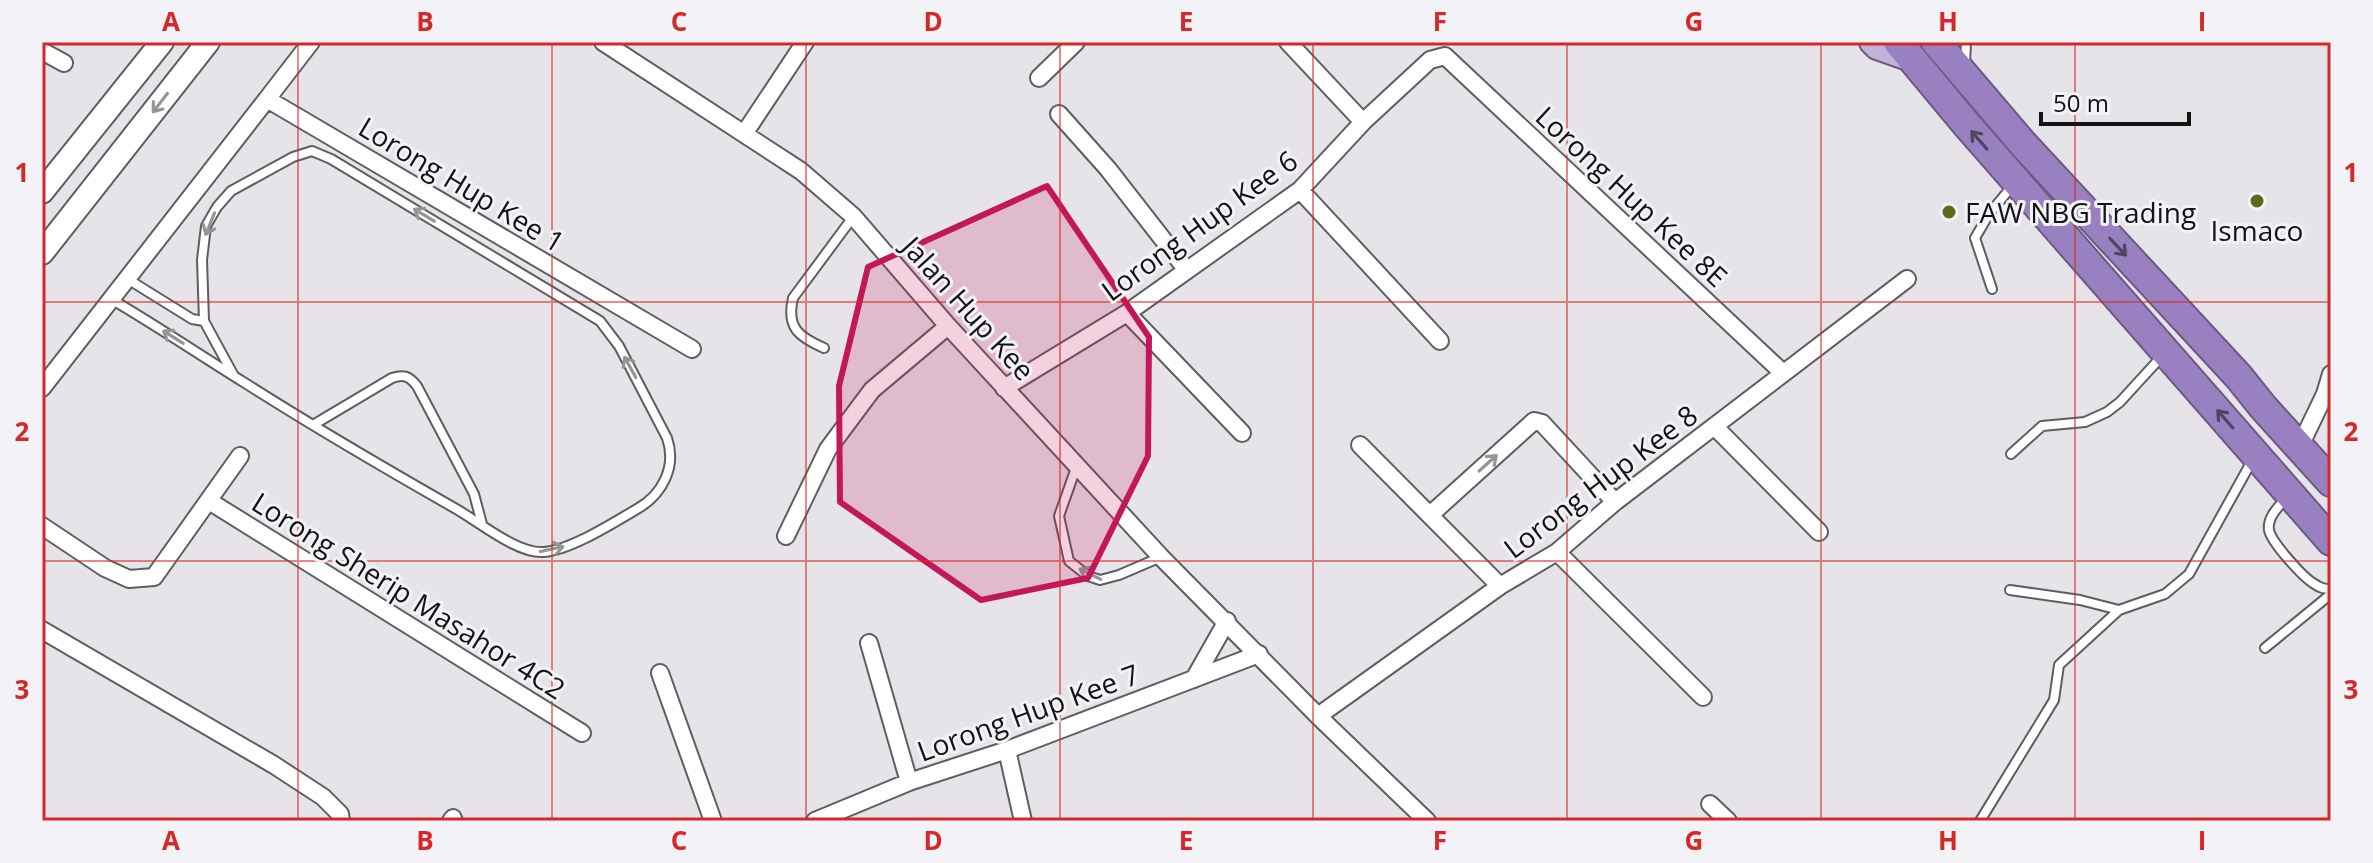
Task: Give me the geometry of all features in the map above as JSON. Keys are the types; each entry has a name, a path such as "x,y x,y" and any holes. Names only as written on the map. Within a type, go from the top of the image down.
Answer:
{"highway":[{"path":"1936,42 2023,144 2329,476"},
{"path":"1906,51 2331,541"}],"main road":[{"path":"42,192 162,42"},
{"path":"42,253 208,42"},
{"path":"1872,42 1877,47 1906,51"}],"street":[{"path":"42,388 311,42"},
{"name":"Jalan Hup Kee","path":"603,42 801,171 853,216 948,326 1161,557 1427,821"},
{"path":"744,134 805,42"},
{"path":"1039,78 1076,42"},
{"path":"1288,42 1363,122"},
{"path":"42,51 64,63"},
{"name":"Lorong Hup Kee 6","path":"1004,388 1127,313 1300,190 1363,122 1430,60 1445,56"},
{"name":"Lorong Hup Kee 8E","path":"1445,56 1783,373"},
{"name":"Lorong Hup Kee 1","path":"267,99 692,349"},
{"path":"1059,114 1108,169 1186,269"},
{"path":"1300,190 1440,341"},
{"name":"Lorong Hup Kee 8","path":"1318,716 1500,586 1557,552 1615,502 1907,279"},
{"path":"1127,313 1242,433"},
{"path":"786,536 828,449 872,390 948,326"},
{"path":"2300,446 2331,374"},
{"path":"1430,515 1534,421 1542,423 1615,502"},
{"path":"1715,427 1819,532"},
{"path":"1360,445 1500,586"},
{"path":"42,526 105,568 129,579 154,577 240,456"},
{"name":"Lorong Sherip Masahor 4C2","path":"209,501 582,733"},
{"path":"1557,552 1703,697"},
{"path":"1194,679 1227,621"},
{"path":"42,630 274,765 323,797 340,814 341,821"},
{"path":"869,643 909,782"},
{"name":"Lorong Hup Kee 7","path":"815,821 909,782 1007,750 1259,654"},
{"path":"660,673 713,821"},
{"path":"1007,750 1023,821"},
{"path":"1710,804 1728,821"}],"lane":[{"path":"1965,75 1966,42"},
{"path":"111,299 234,376 313,425 510,543 542,553 561,548 604,528 647,503 661,490 668,472 670,447 667,438 619,346 600,321 344,167 312,151 293,157 231,191 206,226 202,260 204,321 234,376"},
{"path":"1992,289 1975,238 1989,214 2016,181"},
{"path":"824,348 804,339 793,325 793,298 853,216"},
{"path":"126,278 192,319 204,321"},
{"path":"2011,454 2042,426 2085,422 2107,412 2167,352"},
{"path":"313,425 392,378 410,377 474,494 482,524"},
{"path":"1980,821 2054,700 2059,665 2119,610 2165,594 2189,574 2255,454"},
{"path":"1077,465 1059,516 1069,561 1088,576 1100,580 1161,557"},
{"path":"2289,496 2275,510 2268,527 2271,537 2310,581 2331,592"},
{"path":"2010,590 2080,600 2119,610"},
{"path":"2265,648 2331,592"}],"highlighted area":[{"path":"1047,186 1149,337 1148,456 1088,578 981,600 840,502 839,386 868,267"}],"place":[{"name":"Ismaco","path":"2257,201"},
{"name":"FAW NBG Trading","path":"1949,212"}]}
